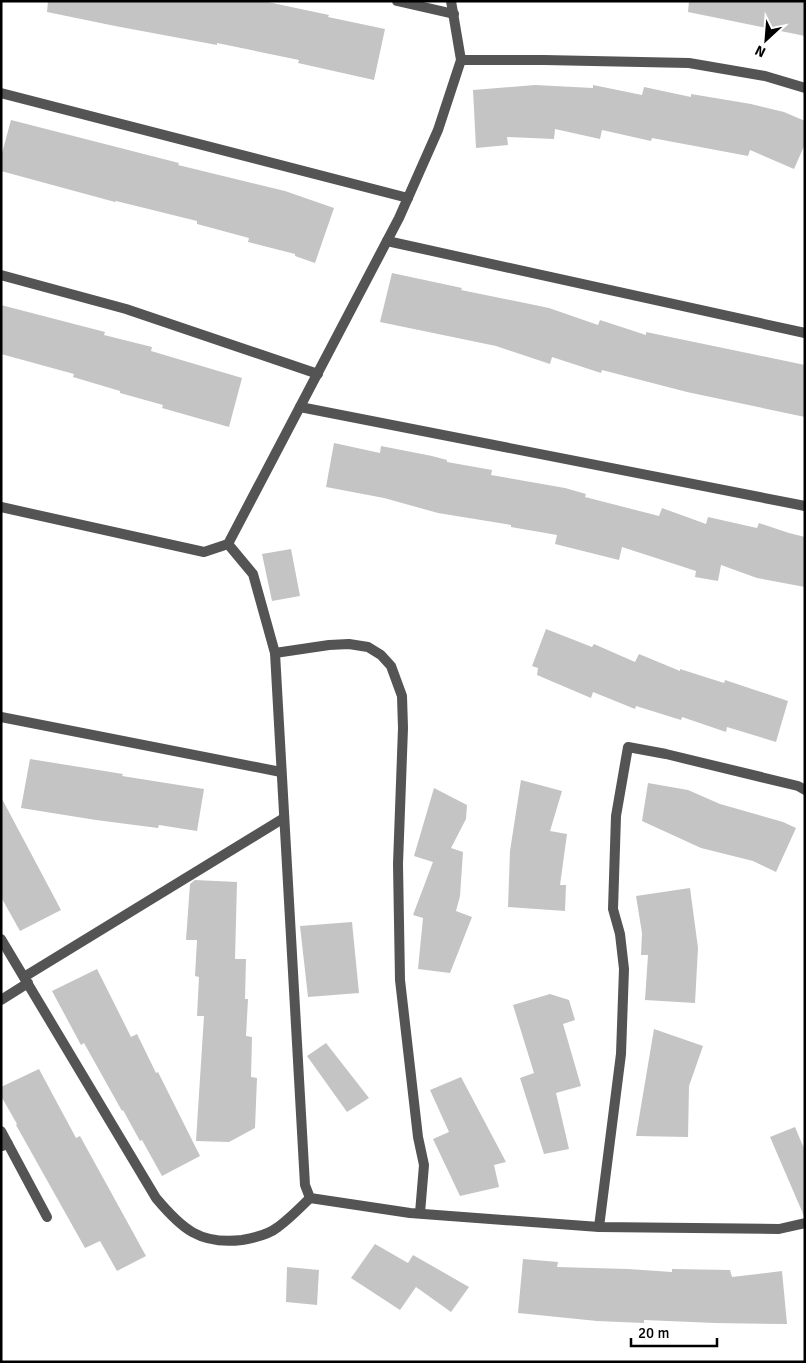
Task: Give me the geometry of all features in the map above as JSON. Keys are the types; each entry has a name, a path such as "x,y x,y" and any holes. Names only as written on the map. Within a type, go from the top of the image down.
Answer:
{"lane":[{"path":"397,1 454,14"},
{"path":"1,506 204,552 228,544 387,241 438,130 461,60 452,1"},
{"path":"461,60 689,63 765,76 805,88"},
{"path":"1,93 408,198"},
{"path":"387,241 805,333"},
{"path":"1,275 126,309 318,374"},
{"path":"300,407 805,506"},
{"path":"228,544 253,574 274,653 305,1185 310,1198"},
{"path":"274,653 329,645 349,644 368,648 381,655 391,666 402,696 403,728 398,864 400,980 418,1138 424,1165 420,1213"},
{"path":"1,717 281,772"},
{"path":"599,1227 621,1054 624,969 620,934 613,909 616,816 628,747 666,754 798,786 805,790"},
{"path":"1,1000 26,980 284,818"},
{"path":"1,939 156,1198 170,1215 188,1230 206,1239 226,1242 254,1238 277,1228 310,1198"},
{"path":"1,1131 5,1145 47,1217"},
{"path":"310,1198 420,1213 599,1227 779,1229 805,1223"}],"building":[{"path":"48,1 263,1 385,29 374,80 298,63 299,60 47,12"},
{"path":"689,1 805,1 805,36 688,12"},
{"path":"535,85 593,88 593,85 642,95 644,87 691,97 691,94 751,104 784,112 805,121 805,144 794,169 750,150 748,156 652,138 651,141 602,130 600,139 555,129 554,139 507,137 508,145 476,148 473,90"},
{"path":"11,120 179,163 178,165 285,191 334,208 315,263 295,256 295,254 248,242 249,238 197,224 197,221 115,202 1,171 1,157"},
{"path":"392,273 462,288 461,290 549,308 598,325 600,320 646,335 646,332 805,365 805,417 687,392 602,370 601,373 552,357 550,364 496,346 380,322"},
{"path":"1,305 105,332 104,335 152,347 151,351 242,378 229,427 162,408 163,405 73,377 74,374 1,354"},
{"path":"334,443 380,453 381,446 432,456 447,460 447,462 492,470 491,475 565,488 586,494 585,497 659,516 662,508 706,524 708,517 757,528 759,523 805,537 805,587 757,578 721,565 718,581 695,577 696,571 622,547 619,560 555,544 557,535 438,513 384,498 326,487"},
{"path":"291,549 300,596 272,601 262,554"},
{"path":"546,629 592,647 594,644 635,662 639,654 680,671 680,669 724,683 725,680 788,701 776,742 727,727 726,732 682,717 681,720 636,706 635,709 593,692 591,698 537,675 538,668 532,666"},
{"path":"30,759 204,789 197,831 159,825 158,828 96,820 21,808"},
{"path":"521,780 562,791 550,831 567,834 560,885 566,885 565,911 508,907 510,851"},
{"path":"648,783 688,790 720,804 783,822 796,828 776,872 753,861 701,848 642,821"},
{"path":"434,788 467,805 466,819 451,848 463,852 460,896 456,911 472,917 450,973 418,969 423,918 413,915 433,862 414,856"},
{"path":"1,797 61,910 20,931 1,897"},
{"path":"195,880 237,882 235,959 246,959 245,999 248,999 246,1036 252,1037 251,1077 257,1078 255,1128 229,1142 196,1141 204,1016 197,1016 199,977 195,976 197,940 186,940 190,884"},
{"path":"690,888 698,948 695,1003 645,1000 648,955 641,955 642,933 636,896"},
{"path":"352,922 359,993 308,997 300,926"},
{"path":"97,969 131,1037 137,1034 156,1073 158,1072 200,1156 162,1176 142,1140 140,1141 122,1111 84,1043 81,1045 52,991"},
{"path":"550,994 569,1000 575,1020 563,1024 581,1086 556,1093 569,1149 544,1154 520,1078 534,1073 513,1005"},
{"path":"654,1029 703,1046 689,1086 688,1137 636,1136"},
{"path":"326,1043 369,1098 347,1112 307,1056"},
{"path":"39,1069 76,1138 80,1136 146,1256 117,1271 100,1241 85,1248 1,1096 1,1087"},
{"path":"461,1077 506,1162 494,1165 499,1187 460,1196 433,1139 449,1132 430,1090"},
{"path":"795,1127 805,1151 805,1216 770,1137"},
{"path":"375,1244 408,1263 413,1255 469,1287 451,1312 416,1287 400,1310 351,1278"},
{"path":"523,1259 558,1262 557,1267 672,1272 672,1269 730,1270 732,1277 782,1271 787,1324 644,1320 644,1323 597,1321 518,1313"},
{"path":"287,1267 319,1270 317,1305 286,1302"}]}
